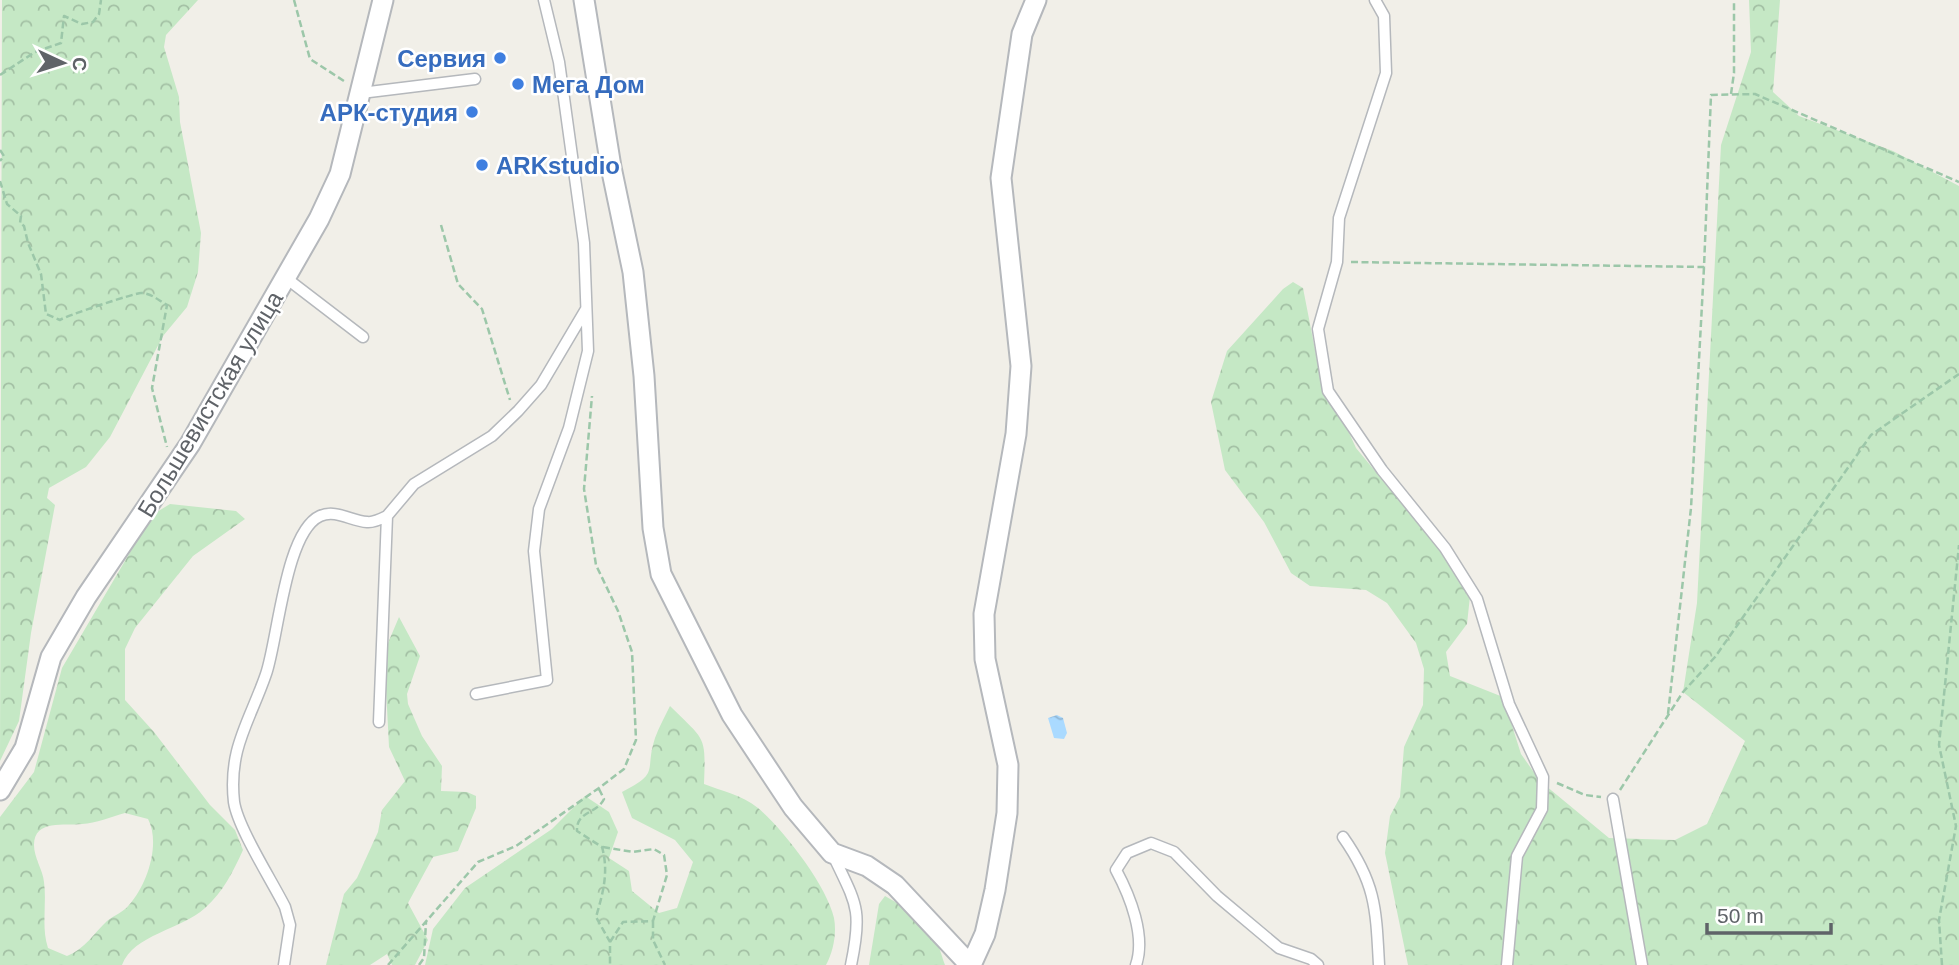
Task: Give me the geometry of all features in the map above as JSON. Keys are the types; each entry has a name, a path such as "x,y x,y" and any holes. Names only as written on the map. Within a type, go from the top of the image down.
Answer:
{"street":[{"name":"Большевистская улица","path":"0,790 25,748 51,657 86,597 175,466 319,219 340,174 383,0"},
{"path":"584,0 611,167 633,272 644,376 653,528 662,574 732,715 793,807 832,853 867,866 895,885 971,965 985,934 1007,813 1008,765 985,659 984,614 1016,434 1021,366 1001,178 1022,34 1037,0"}],"lane":[{"path":"476,694 547,680 534,551 540,509 569,428 588,351 584,243 559,62 544,0"},
{"path":"1375,0 1384,16 1385,74 1339,218 1337,262 1318,329 1328,391 1382,470 1445,548 1478,599 1509,704 1543,777 1542,809 1517,856 1507,965"},
{"path":"361,93 475,79"},
{"path":"286,278 363,337"},
{"path":"284,965 290,925 285,907 235,805 233,776 240,734 267,673 287,574 306,528 320,516 336,514 369,523 387,516 414,484 492,436 541,385 587,309"},
{"path":"379,722 387,516"},
{"path":"1614,799 1642,965"},
{"path":"1343,837 1364,867 1377,912 1379,965"},
{"path":"1136,965 1141,951 1129,894 1116,870 1127,853 1151,843 1174,852 1217,896 1279,948 1311,958 1318,965"},
{"path":"832,853 855,901 860,923 851,965"}],"path":[{"path":"0,75 35,52 61,43 64,16 82,24 93,22 99,14 101,0"},
{"path":"294,0 310,59 361,93"},
{"path":"1731,94 1734,0"},
{"path":"1667,717 1691,508 1711,95 1755,94 1959,182"},
{"path":"0,150 4,156 0,161"},
{"path":"0,181 6,204 21,216 20,223 24,226 27,243 41,274 46,314 60,320 66,315 110,304 138,293 152,295 167,305 152,388 157,416 175,466"},
{"path":"441,225 458,284 482,309 507,394 518,411"},
{"path":"1337,262 1704,267"},
{"path":"1543,777 1585,795 1614,799 1683,692 1715,657 1871,435 1959,374"},
{"path":"388,965 478,862 516,846 624,769 636,740 632,652 596,565 584,489 592,395"},
{"path":"1942,965 1939,920 1956,826 1939,745 1959,545"},
{"path":"599,788 604,799 600,807 582,816 577,822 578,831 602,847 624,851 654,849 664,855 667,875 653,921 653,940 665,965"},
{"path":"602,847 606,877 596,917 610,943 610,965"},
{"path":"610,943 623,922 653,921"},
{"path":"419,965 424,958 426,922"}],"green space":[{"path":"2,0 198,0 166,35 164,47 179,97 180,122 201,233 198,272 187,307 163,336 110,437 86,467 49,488 47,498 55,505 31,633 19,721 0,761"},
{"path":"1749,0 1780,0 1773,92 1799,116 1893,151 1959,186 1959,965 1408,965 1385,853 1390,816 1400,797 1404,747 1423,705 1424,669 1416,643 1387,603 1366,590 1310,586 1291,573 1264,522 1225,470 1211,402 1227,351 1283,289 1293,282 1303,288 1318,365 1356,448 1471,587 1467,624 1446,652 1450,676 1503,697 1521,754 1540,781 1609,838 1675,840 1707,824 1745,741 1683,692 1697,603 1721,145 1751,52"},
{"path":"170,504 236,511 245,519 193,556 135,628 125,649 125,700 154,732 210,805 235,830 243,850 227,881 205,908 184,922 147,939 128,955 122,965 0,965 0,817 34,772 62,668 152,515","holes":["125,813 148,819 152,829 152,852 146,876 136,897 73,953 67,956 48,948 44,882 34,845 39,831 45,827 87,823"]},
{"path":"399,617 420,656 407,694 408,704 422,736 442,766 441,791 467,792 476,796 476,808 458,851 433,857 408,903 428,940 415,965 392,965 387,954 370,965 326,965 344,894 357,878 378,832 382,810 405,781 389,747 386,688 388,643"},
{"path":"670,706 701,739 704,784 739,797 758,808 791,844 823,890 834,918 835,930 834,943 826,965 425,965 433,929 465,888 552,829 585,796 609,812 618,832 609,858 629,871 632,891 659,913 677,908 693,862 675,840 632,818 622,792 647,775 655,738"},
{"path":"885,896 925,922 935,937 945,965 869,965 879,904"}],"water":[{"path":"1057,715 1063,718 1067,733 1064,739 1054,738 1048,718"}],"place":[{"name":"Сервия","path":"500,58"},
{"name":"Мега Дом","path":"518,84"},
{"name":"АРК-студия","path":"472,112"},
{"name":"ARKstudio","path":"482,165"}]}
